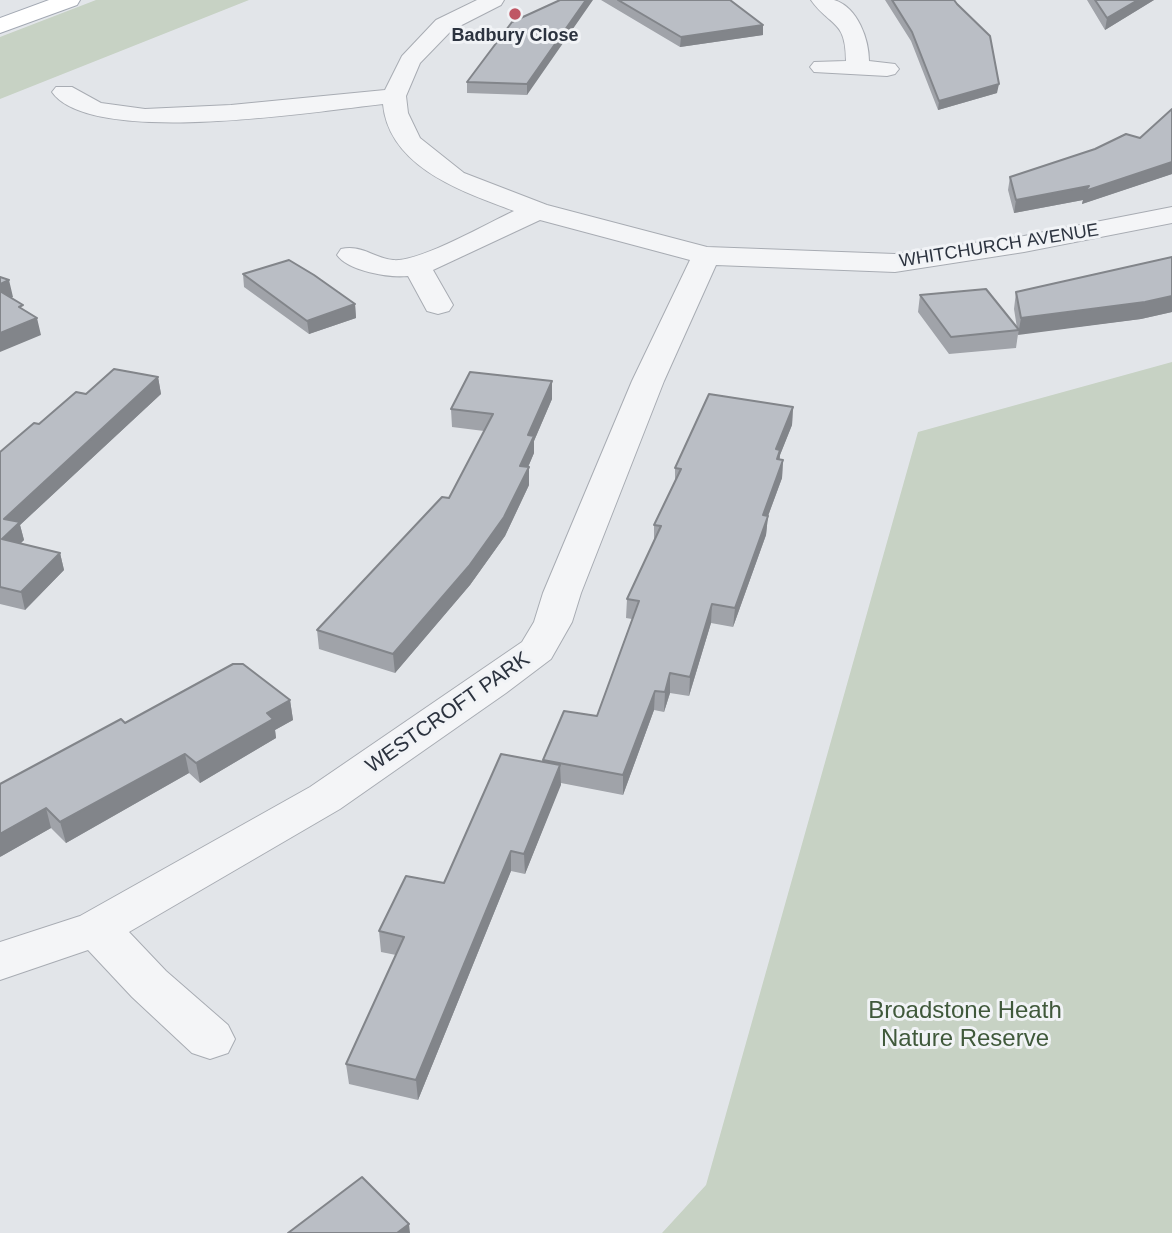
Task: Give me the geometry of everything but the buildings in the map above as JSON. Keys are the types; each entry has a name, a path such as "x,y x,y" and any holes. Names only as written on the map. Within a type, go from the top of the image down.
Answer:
{"main road":[{"path":"0,26 69,0"}],"street":[{"path":"64,92 95,109 145,116 394,96 410,61 444,25 493,0"},
{"path":"822,0 838,12 856,34 858,67"},
{"path":"822,66 887,69"},
{"name":"WHITCHURCH AVENUE","path":"394,96 396,113 408,142 455,179 537,211 706,256 895,263 1024,244 1172,215"},
{"path":"351,255 390,269 417,267 537,211"},
{"name":"WESTCROFT PARK","path":"0,961 97,929 326,798 537,650 553,622 562,593 648,381 706,256"},
{"path":"417,267 438,304"},
{"path":"97,929 149,984 210,1039"}],"green space":[{"path":"96,0 249,0 0,99 0,37"},
{"name":"Broadstone Heath Nature Reserve","path":"1172,362 1172,1233 662,1233 706,1185 918,432"}],"place":[{"name":"Badbury Close","path":"515,14"}]}
